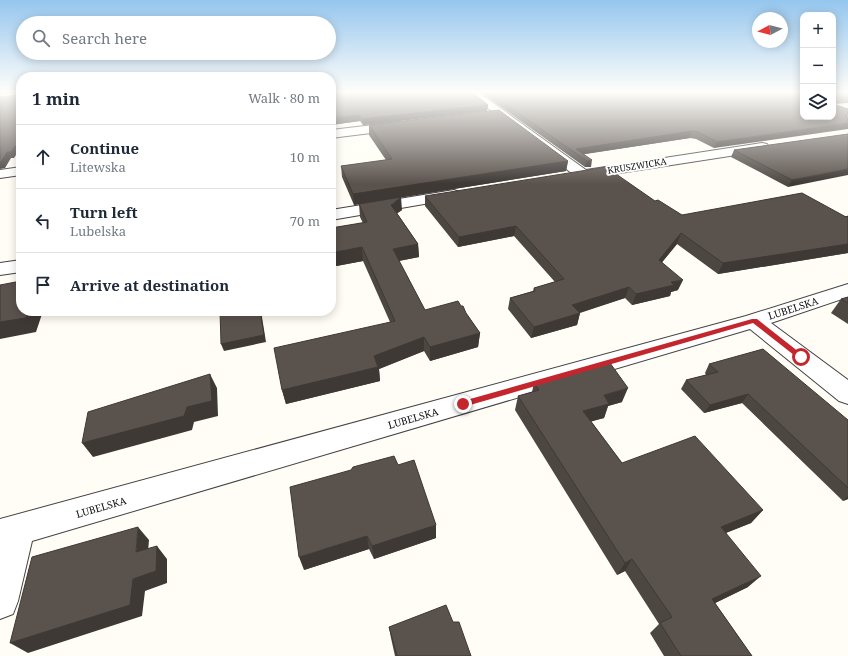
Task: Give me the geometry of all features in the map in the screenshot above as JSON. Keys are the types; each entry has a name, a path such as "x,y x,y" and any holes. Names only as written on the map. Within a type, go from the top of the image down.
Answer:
{"street":[{"path":"513,123 582,174"},
{"path":"336,133 408,125"},
{"name":"KRUSZWICKA","path":"566,177 778,145"},
{"path":"0,174 16,172"},
{"path":"336,214 464,194"},
{"path":"0,269 16,267"},
{"name":"LUBELSKA","path":"10,533 754,321 848,290"},
{"path":"754,321 848,394"},
{"path":"0,601 10,533"}],"building":[{"path":"0,123 16,123 16,146 11,152 7,152 0,162"},
{"path":"390,123 516,123 568,161 353,194 341,166 392,159 369,125"},
{"path":"532,123 848,123 717,142 698,132 692,131 576,149 592,160 587,161"},
{"path":"848,134 848,169 792,180 734,150"},
{"path":"606,167 655,201 658,200 682,215 802,193 846,217 848,216 848,244 723,263 681,233 659,260 683,280 671,282 674,285 636,294 629,287 572,305 580,313 534,327 510,298 535,291 534,288 564,279 516,226 459,237 425,196"},
{"path":"401,197 391,205 418,244 393,249 425,310 458,301 461,306 463,306 480,333 430,347 424,337 374,356 378,367 282,390 274,348 395,321 362,247 336,252 336,227 367,222 359,204"},
{"path":"16,282 16,316 27,316 26,318 0,322 0,285"},
{"path":"848,297 848,303 841,299"},
{"path":"220,316 261,316 264,335 221,344"},
{"path":"763,349 848,420 848,488 748,394 710,405 686,380 718,372 709,364"},
{"path":"610,363 628,388 604,395 609,404 583,411 622,463 695,436 763,510 721,527 761,576 712,599 752,656 681,656 660,623 672,617 632,559 625,563 518,396 539,390 534,383"},
{"path":"210,374 212,401 187,407 184,416 82,443 88,412"},
{"path":"394,456 398,465 414,460 436,525 372,546 367,536 299,557 290,487"},
{"path":"138,527 136,552 157,546 156,571 133,579 130,605 10,643 32,557"},
{"path":"446,605 453,622 459,622 471,656 397,656 389,627"}],"route":[{"path":"463,404 754,321 801,357"}]}
